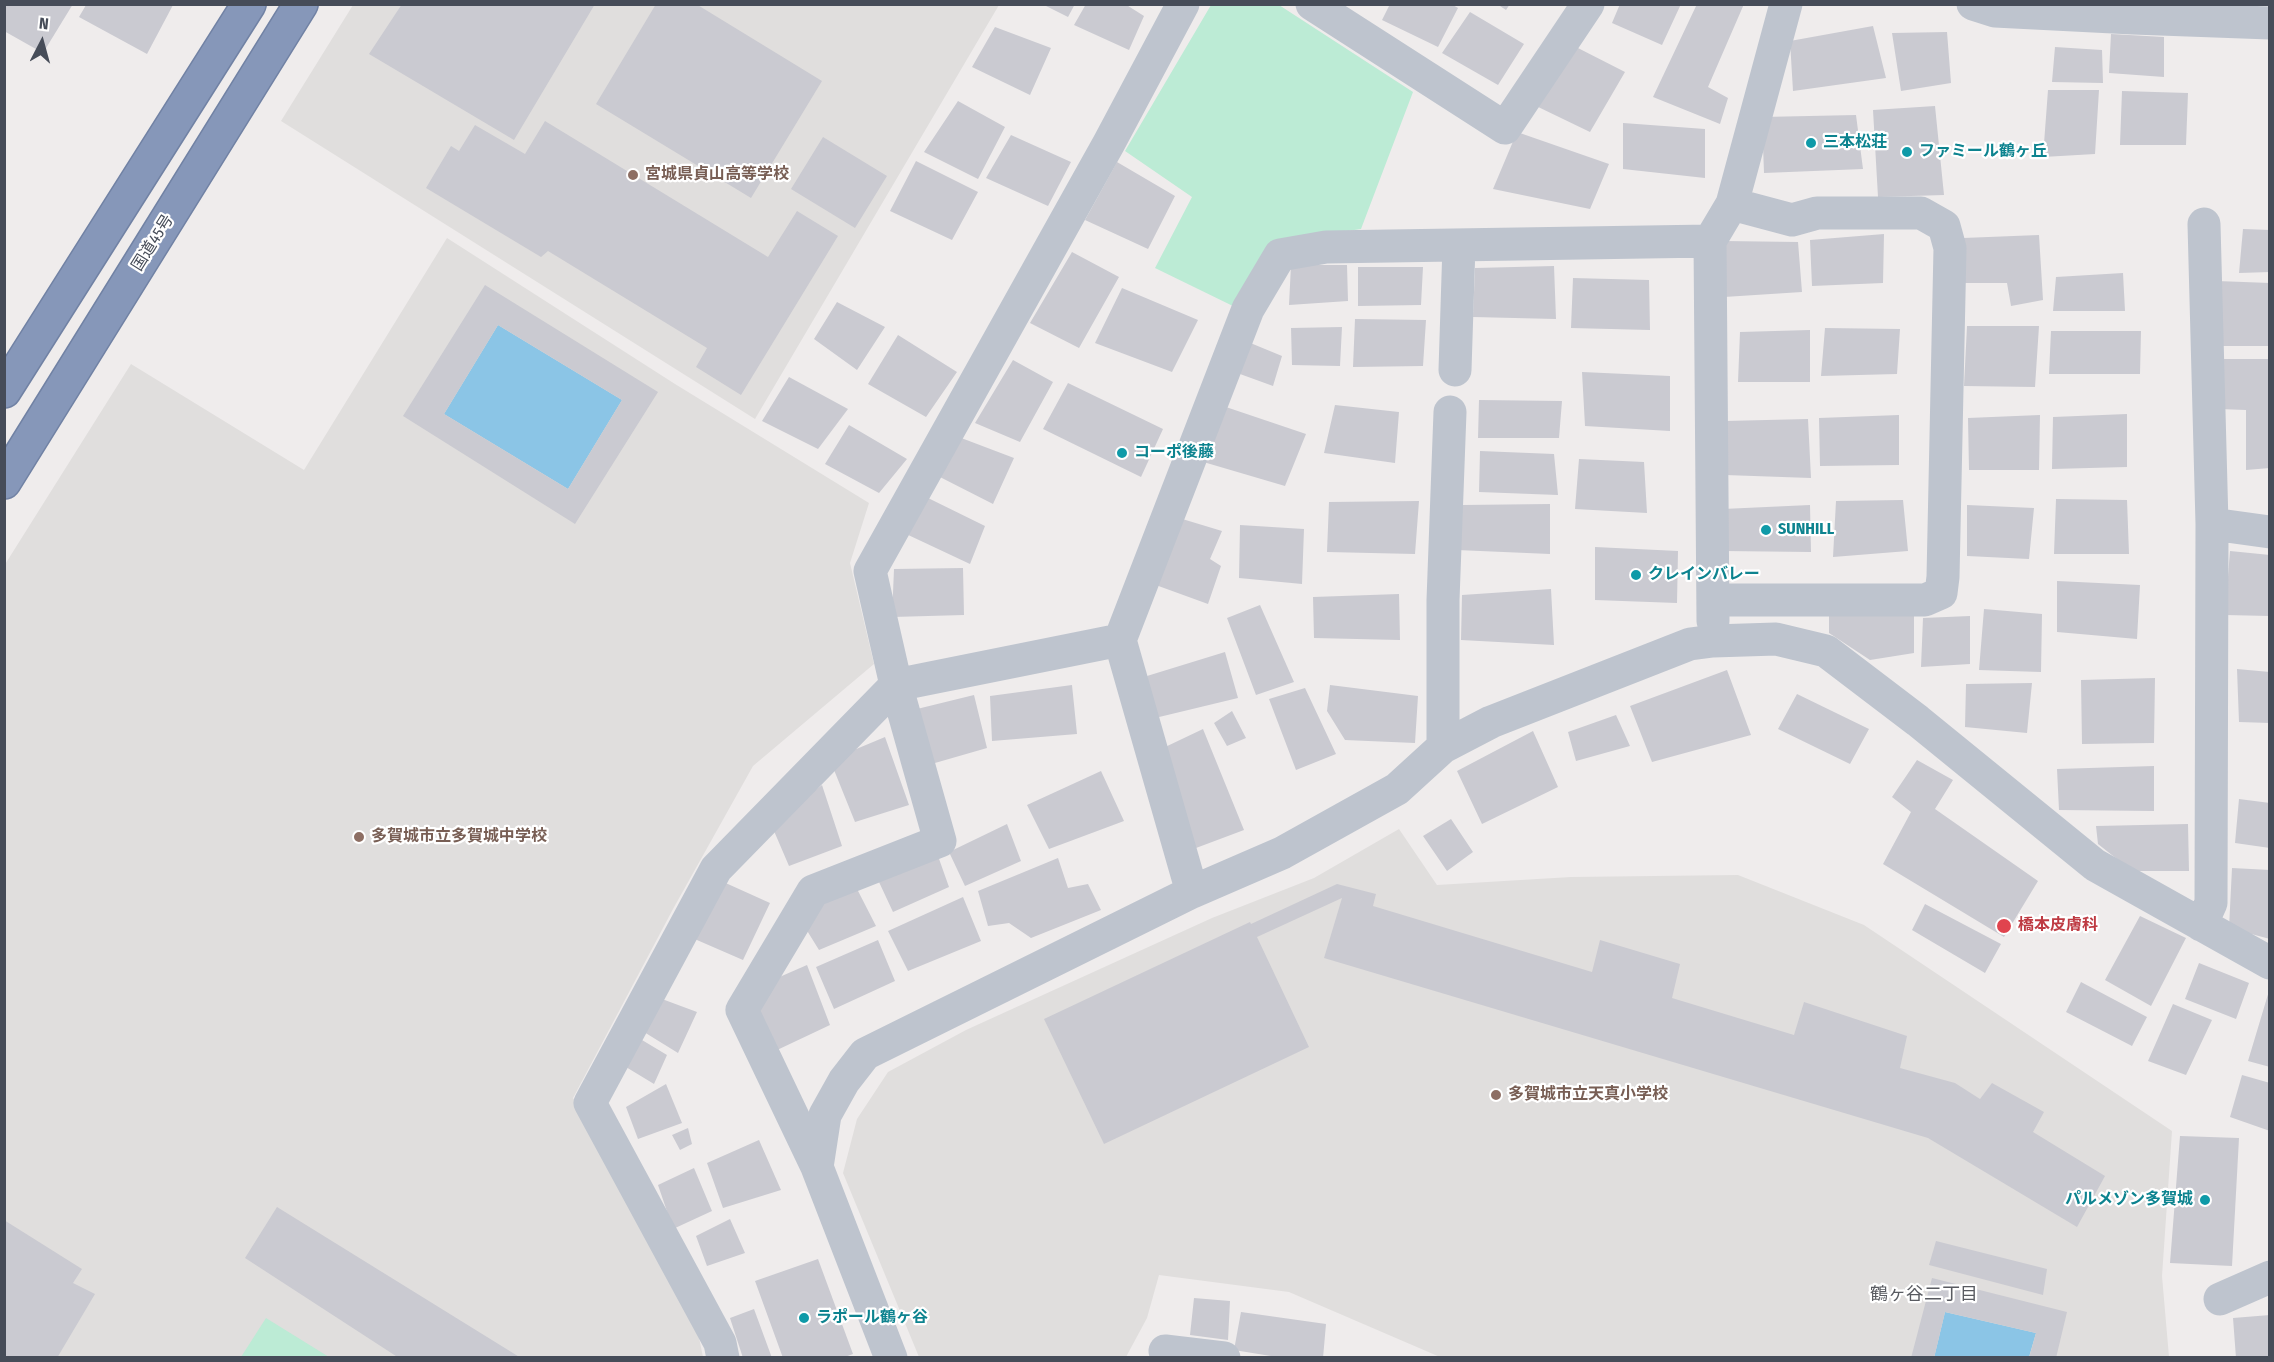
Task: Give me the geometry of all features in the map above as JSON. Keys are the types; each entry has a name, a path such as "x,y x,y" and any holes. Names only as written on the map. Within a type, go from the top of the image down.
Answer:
{"highway":[{"path":"4,391 249,4"},
{"name":"国道45号","path":"4,482 301,4"}],"street":[{"path":"891,1358 817,1167 742,1010 813,891 940,841 896,685 870,571 1109,143 1183,4"},
{"path":"1312,4 1505,129 1588,4"},
{"path":"1713,641 1710,242 1732,204 1786,4"},
{"path":"1973,4 1995,10 2133,11 2270,23"},
{"path":"1713,600 1925,600 1941,593 1943,577 1950,248 1944,226 1921,213 1817,213 1792,220 1732,204"},
{"path":"2201,925 2211,903 2212,524 2204,224"},
{"path":"1192,892 1120,640 1248,309 1280,255 1326,248 1710,242"},
{"path":"1455,370 1459,245"},
{"path":"1443,747 1443,600 1450,412"},
{"path":"2212,524 2270,532"},
{"path":"817,1167 825,1114 844,1080 865,1054 1192,892 1282,854 1397,789 1443,747 1502,718 1690,644 1776,639 1826,651 1918,721 2095,865 2270,963"},
{"path":"723,1358 720,1343 590,1103 716,869 896,685 1120,640"},
{"path":"2220,1299 2270,1277"},
{"path":"1165,1351 1224,1358"}],"shaded area":[{"name":"宮城県貞山高等学校","path":"353,5 999,5 755,419 281,121"},
{"name":"多賀城市立多賀城中学校","path":"447,238 675,384 869,503 850,563 874,664 753,766 673,909 573,1098 697,1328 703,1357 5,1357 4,566 131,364 304,470"},
{"name":"多賀城市立天真小学校","path":"1399,829 1437,885 1571,877 1738,875 1864,925 2172,1131 2162,1276 2169,1357 1440,1357 1289,1292 1159,1275 1147,1318 1126,1357 919,1357 843,1173 857,1119 888,1072 966,1030 1212,918 1314,878"}],"green space":[{"path":"1211,5 1279,5 1413,92 1361,229 1328,234 1237,308 1155,268 1192,197 1125,151"},
{"path":"266,1318 329,1357 241,1357"}],"water":[{"path":"498,325 622,400 568,489 444,414"},
{"path":"1945,1312 2036,1333 2029,1357 1934,1358"}],"building":[{"path":"4,4 73,4 43,53 4,31"},
{"path":"402,4 595,4 514,140 369,54"},
{"path":"656,4 696,4 822,81 751,198 596,104"},
{"path":"1042,4 1075,4 1068,17"},
{"path":"1086,4 1125,4 1144,16 1129,50 1074,25"},
{"path":"1390,4 1451,4 1458,8 1438,47 1382,20"},
{"path":"1497,4 1510,4 1506,10"},
{"path":"1620,4 1681,4 1662,45 1612,23"},
{"path":"1697,4 1744,4 1708,87 1728,98 1720,124 1653,97"},
{"path":"86,5 173,5 147,54 79,17"},
{"path":"1470,12 1524,44 1498,85 1442,53"},
{"path":"1873,26 1886,78 1793,91 1790,41"},
{"path":"995,27 1051,48 1030,95 972,67"},
{"path":"1947,32 1951,83 1901,91 1892,33"},
{"path":"2111,34 2164,37 2164,77 2109,73"},
{"path":"1574,46 1625,72 1590,132 1532,104"},
{"path":"2055,47 2102,50 2103,83 2052,82"},
{"path":"2048,90 2099,90 2095,154 2043,157"},
{"path":"2122,91 2188,93 2186,145 2120,145"},
{"path":"958,101 1005,127 978,179 924,152"},
{"name":"ファミール鶴ヶ丘","path":"1935,106 1944,195 1878,197 1873,110"},
{"name":"三本松荘","path":"1856,115 1863,169 1764,173 1762,117"},
{"path":"545,121 768,257 797,211 838,236 741,395 696,367 707,348 548,251 541,257 426,188 451,146 459,151 475,125 525,154"},
{"path":"1623,123 1705,129 1705,178 1623,169"},
{"path":"1517,132 1609,164 1590,209 1493,189"},
{"path":"1011,135 1071,162 1048,206 986,178"},
{"path":"823,137 887,176 855,228 791,189"},
{"path":"916,161 978,192 952,240 890,211"},
{"path":"1117,162 1175,196 1148,249 1085,220"},
{"path":"2243,229 2270,230 2270,272 2239,273"},
{"path":"1884,234 1883,283 1812,286 1810,240"},
{"path":"2039,235 2043,300 2011,306 2007,283 1962,283 1963,238"},
{"path":"1724,241 1798,242 1802,292 1724,297"},
{"path":"1072,252 1119,277 1079,348 1030,323"},
{"path":"1291,265 1347,265 1348,301 1289,305"},
{"path":"1554,266 1556,319 1473,317 1475,268"},
{"path":"1358,267 1423,267 1421,305 1358,306"},
{"path":"2123,273 2125,311 2053,311 2056,277"},
{"path":"1573,278 1649,280 1650,330 1571,328"},
{"path":"2217,281 2270,283 2270,346 2219,346"},
{"path":"485,285 658,392 575,524 403,416","holes":["498,325 622,400 568,489 444,414"]},
{"path":"1122,288 1198,320 1172,372 1095,343"},
{"path":"837,302 885,327 857,370 814,339"},
{"path":"1355,319 1426,320 1423,366 1353,367"},
{"path":"1967,326 2039,326 2035,387 1964,386"},
{"path":"1342,327 1340,366 1292,365 1291,328"},
{"path":"1825,328 1900,329 1897,374 1821,376"},
{"path":"1810,330 1810,382 1738,382 1740,332"},
{"path":"2051,331 2141,331 2140,374 2049,374"},
{"path":"898,335 957,372 926,417 868,384"},
{"path":"1248,342 1282,356 1273,386 1240,374"},
{"path":"2218,359 2270,359 2270,468 2246,470 2246,410 2219,409"},
{"path":"1013,360 1053,382 1020,442 975,423"},
{"path":"1582,372 1670,376 1670,431 1585,426"},
{"path":"789,377 848,409 818,449 762,421"},
{"name":"コーポ後藤","path":"1068,383 1163,429 1141,477 1043,429"},
{"path":"1479,400 1562,401 1559,438 1478,438"},
{"path":"1220,405 1306,434 1285,486 1200,461"},
{"path":"1335,405 1399,412 1395,463 1324,453"},
{"path":"2127,414 2127,467 2052,469 2053,417"},
{"path":"1899,415 1899,465 1820,466 1819,418"},
{"path":"2040,415 2039,470 1969,470 1968,418"},
{"path":"1808,419 1811,478 1725,475 1725,421"},
{"path":"849,425 907,459 879,493 825,464"},
{"path":"956,436 1014,458 993,504 936,475"},
{"path":"1480,451 1554,454 1558,495 1479,492"},
{"path":"1579,459 1644,462 1647,513 1575,509"},
{"path":"926,497 985,526 970,564 904,533"},
{"path":"2056,499 2127,500 2129,554 2054,554"},
{"path":"1903,500 1908,551 1833,557 1836,501"},
{"path":"1419,501 1415,554 1327,552 1329,502"},
{"path":"1550,504 1550,554 1457,550 1462,505"},
{"name":"SUNHILL","path":"1810,505 1811,552 1723,551 1723,509"},
{"path":"1967,505 2034,508 2029,559 1967,556"},
{"path":"1179,518 1222,531 1210,559 1221,566 1208,604 1153,584"},
{"path":"1240,525 1304,529 1302,584 1239,578"},
{"name":"クレインバレー","path":"1595,547 1678,551 1677,603 1595,600"},
{"path":"2230,551 2270,555 2270,616 2225,615"},
{"path":"963,568 964,615 892,617 894,569"},
{"path":"2057,581 2140,585 2137,639 2057,632"},
{"path":"1551,589 1554,645 1461,640 1462,595"},
{"path":"1399,594 1400,640 1314,638 1313,597"},
{"path":"1260,605 1294,682 1256,695 1227,618"},
{"path":"1984,609 2042,614 2041,672 1979,670"},
{"path":"1914,615 1914,653 1870,660 1829,633 1829,616"},
{"path":"1970,616 1970,664 1921,667 1923,618"},
{"path":"1225,652 1238,698 1155,718 1147,676"},
{"path":"2237,669 2270,672 2270,723 2239,722"},
{"path":"1727,670 1751,735 1652,762 1630,706"},
{"path":"2155,678 2154,743 2082,744 2081,680"},
{"path":"2032,683 2027,733 1965,727 1966,684"},
{"path":"1072,685 1077,734 992,741 990,696"},
{"path":"1330,685 1418,696 1415,743 1345,740 1327,711"},
{"path":"1305,688 1336,754 1296,770 1269,699"},
{"path":"1797,694 1869,729 1850,764 1778,729"},
{"path":"974,695 987,748 928,765 917,709"},
{"path":"1232,711 1246,738 1227,746 1214,723"},
{"path":"1616,715 1630,746 1576,761 1568,732"},
{"path":"1203,729 1244,830 1196,848 1161,749"},
{"path":"1533,731 1558,787 1482,824 1457,771"},
{"path":"885,737 909,805 855,822 830,760"},
{"path":"1917,760 1953,780 1935,809 2038,881 2004,937 1883,864 1911,812 1892,797"},
{"path":"2154,766 2154,811 2059,810 2057,769"},
{"path":"1101,771 1124,821 1049,849 1027,805"},
{"path":"822,785 842,846 789,866 771,824"},
{"path":"2239,799 2270,803 2270,848 2235,843"},
{"path":"1451,819 1473,852 1447,871 1423,836"},
{"path":"1007,824 1021,861 965,886 949,852"},
{"path":"2188,824 2189,871 2132,871 2098,844 2096,826"},
{"path":"938,856 949,887 893,912 879,882"},
{"path":"1058,858 1068,888 1088,884 1101,910 1031,938 1009,923 988,926 978,891"},
{"path":"2232,868 2270,870 2270,939 2229,928"},
{"path":"719,880 770,903 743,960 690,937"},
{"path":"1337,884 1376,894 1373,906 1592,972 1600,940 1680,964 1672,998 1794,1035 1804,1002 1907,1036 1900,1068 1955,1083 1980,1099 1992,1083 2044,1112 2033,1132 2105,1176 2077,1227 1928,1138 1324,958 1342,898 1257,937 1309,1047 1104,1144 1044,1019 1250,922 1251,924"},
{"path":"856,887 876,926 819,950 806,929 814,901"},
{"path":"963,897 981,941 908,971 888,931"},
{"path":"1925,904 2001,944 1985,973 1912,930"},
{"path":"2140,916 2186,938 2151,1006 2105,980"},
{"path":"878,940 895,981 834,1009 816,967"},
{"path":"2199,963 2249,983 2236,1019 2185,999"},
{"path":"807,965 830,1025 775,1051 758,1017 768,982"},
{"path":"2081,982 2147,1017 2132,1046 2066,1012"},
{"path":"2270,991 2270,1067 2248,1061"},
{"path":"662,999 697,1012 678,1053 644,1032"},
{"path":"2173,1004 2212,1020 2186,1075 2148,1061"},
{"path":"637,1037 667,1055 654,1084 621,1064"},
{"path":"2242,1075 2270,1083 2270,1131 2230,1117"},
{"path":"666,1084 682,1123 638,1139 626,1107"},
{"path":"688,1128 692,1144 680,1150 672,1135"},
{"name":"パルメゾン多賀城","path":"2180,1136 2239,1138 2232,1266 2170,1263"},
{"path":"759,1140 781,1190 723,1208 707,1163"},
{"path":"694,1168 712,1211 673,1229 658,1185"},
{"path":"277,1207 521,1358 399,1358 245,1258"},
{"path":"730,1219 745,1253 707,1266 696,1236"},
{"path":"4,1220 82,1269 73,1283 95,1294 57,1358 4,1358"},
{"path":"1936,1241 2047,1269 2043,1295 1929,1265"},
{"name":"ラポール鶴ヶ谷","path":"818,1259 853,1354 842,1358 783,1358 755,1281"},
{"path":"1932,1278 2067,1312 2056,1358 2029,1358 2036,1333 1945,1312 1934,1358 1911,1358"},
{"path":"1194,1298 1230,1301 1228,1340 1190,1335"},
{"path":"754,1309 772,1358 743,1358 730,1318"},
{"path":"1241,1312 1326,1324 1323,1358 1283,1358 1234,1350"},
{"path":"2270,1315 2270,1358 2236,1358 2233,1318"}],"place":[{"name":"三本松荘","path":"1811,143"},
{"name":"ファミール鶴ヶ丘","path":"1907,152"},
{"name":"宮城県貞山高等学校","path":"633,175"},
{"name":"コーポ後藤","path":"1122,453"},
{"name":"SUNHILL","path":"1766,530"},
{"name":"クレインバレー","path":"1636,575"},
{"name":"多賀城市立多賀城中学校","path":"359,837"},
{"name":"橋本皮膚科","path":"2004,926"},
{"name":"多賀城市立天真小学校","path":"1496,1095"},
{"name":"パルメゾン多賀城","path":"2205,1200"},
{"name":"ラポール鶴ヶ谷","path":"804,1318"}],"district":[{"name":"鶴ヶ谷二丁目","path":"1924,1295"}]}
